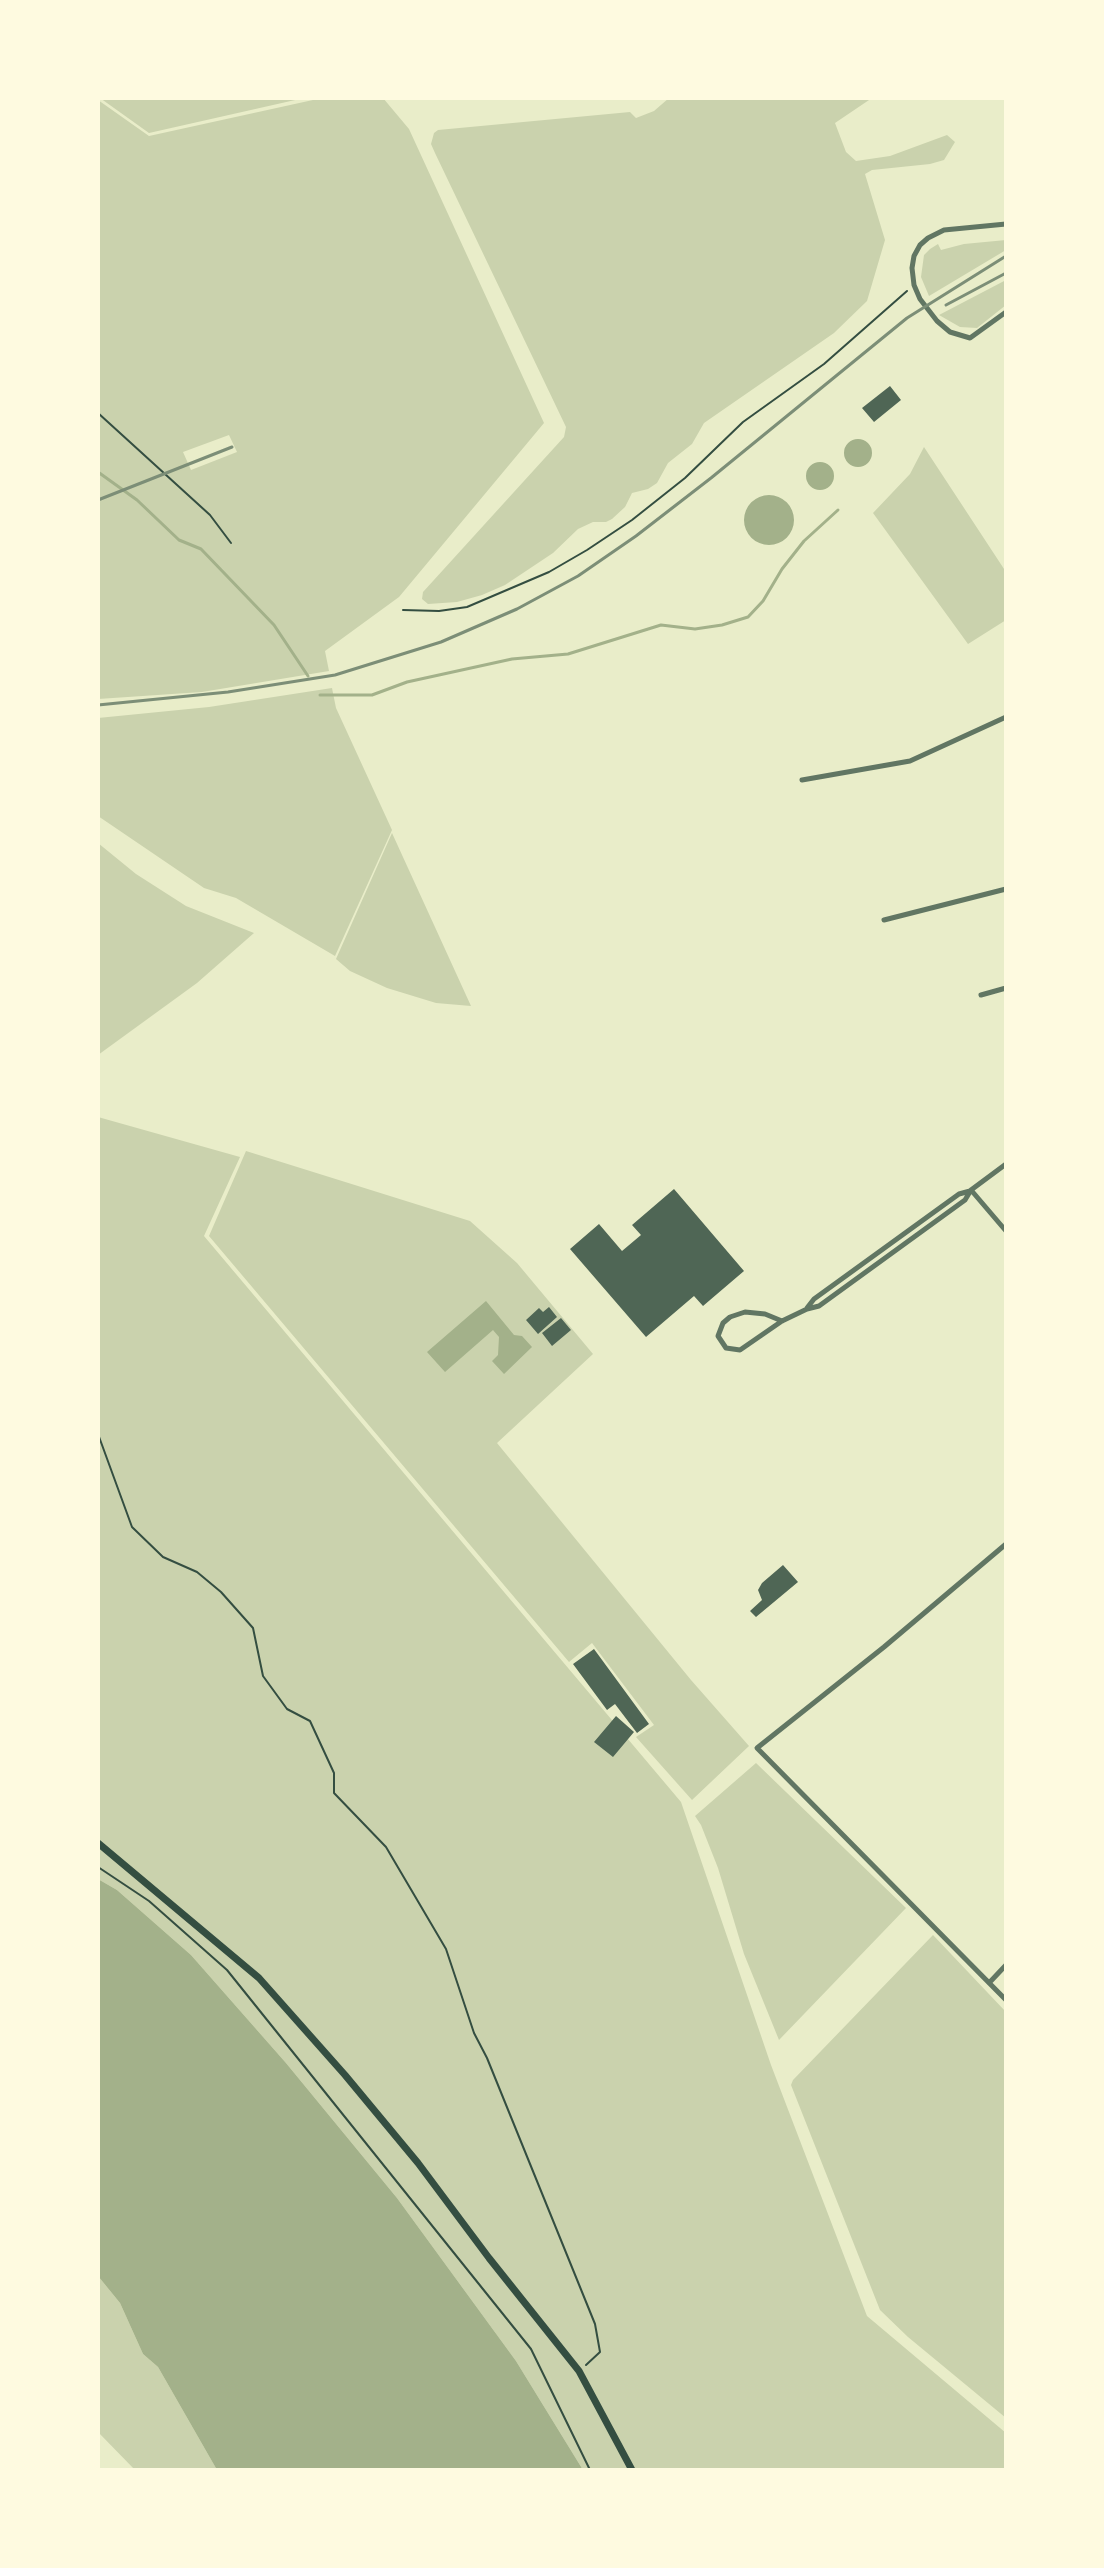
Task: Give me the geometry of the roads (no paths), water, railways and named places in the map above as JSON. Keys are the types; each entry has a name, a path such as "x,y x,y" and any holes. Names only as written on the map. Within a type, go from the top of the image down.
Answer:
{"main road":[{"path":"98,1843 277,1996 418,2163 579,2371 632,2470"}],"street":[{"path":"1006,224 944,230 928,238 914,256 914,285 920,299 950,332 965,338 984,329 1006,312"},
{"path":"802,780 910,761 1006,717"},
{"path":"884,920 1006,889"},
{"path":"981,995 1006,988"},
{"path":"782,1321 765,1314 745,1312 730,1317 718,1331 720,1342 726,1348 740,1350 782,1321 819,1306 965,1200 971,1190 1006,1164"},
{"path":"971,1190 1006,1231"},
{"path":"1006,1544 757,1748 1006,2000"},
{"path":"989,1983 1006,1965"}],"waterway":[{"path":"98,472 137,500 179,540 201,549 274,625 308,676"},
{"path":"320,695 372,695 407,682 512,659 568,654 661,625 695,629 748,617 763,601 804,541 838,510"}],"railway":[{"path":"98,705 228,692 335,675 441,642 517,609 578,576 636,536 907,318 1006,256"},
{"path":"946,305 1006,273"},
{"path":"98,500 232,447"}]}
